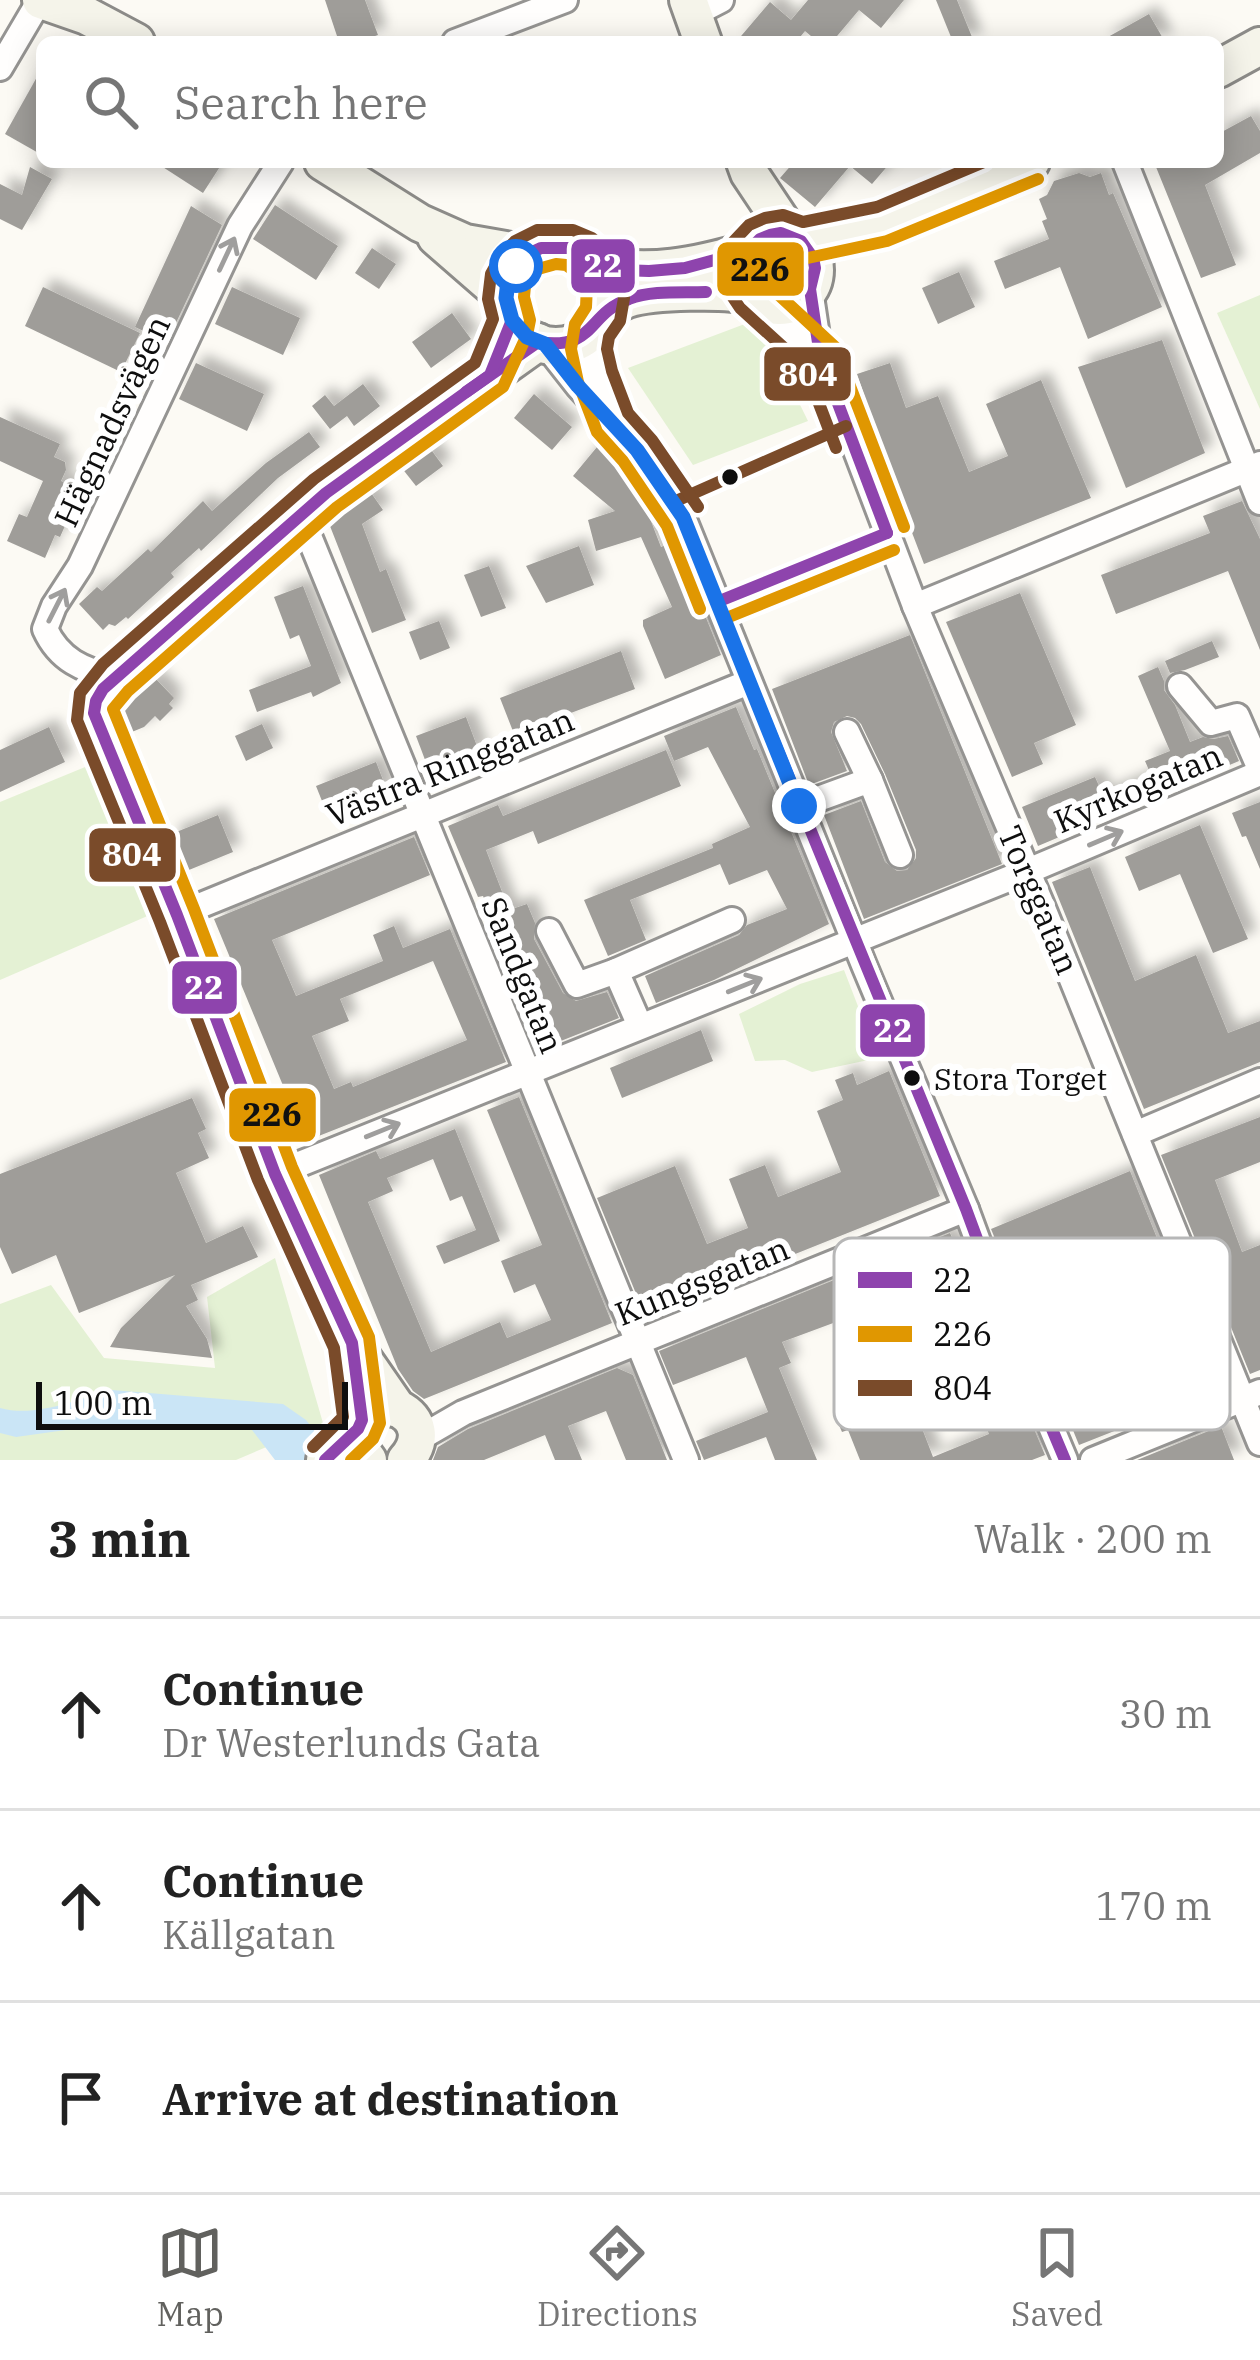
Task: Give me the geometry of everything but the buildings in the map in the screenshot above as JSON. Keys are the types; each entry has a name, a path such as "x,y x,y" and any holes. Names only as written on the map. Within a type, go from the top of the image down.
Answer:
{"street":[{"path":"0,68 41,0 125,36"},
{"path":"471,36 565,0"},
{"path":"1224,66 1260,46"},
{"name":"Hägnadsvägen","path":"115,678 69,661 52,646 45,629 80,566 240,226 277,168"},
{"path":"332,168 420,223 465,243 528,254"},
{"path":"747,168 750,248 742,266 744,282 757,299"},
{"path":"748,168 813,258 812,284"},
{"path":"595,264 622,270 667,269 712,262 770,235 796,238 882,224 1016,168"},
{"path":"1128,168 1253,466 1260,502"},
{"path":"420,223 525,326 637,450 683,517 977,1238"},
{"path":"612,423 589,350 597,322 606,297 604,279 595,264 571,248 542,248 528,254 508,281 525,326 562,345 578,340 597,322 616,304 633,297 726,291 772,306 794,303 882,224"},
{"name":"Torggatan","path":"812,284 820,356 915,606 1182,1238"},
{"name":"Torggatan","path":"757,299 820,356"},
{"path":"410,1439 352,1343 275,1174 94,713 96,701 115,678 300,514 490,375 525,326"},
{"path":"915,606 1253,466"},
{"name":"Sandgatan","path":"300,514 686,1460"},
{"name":"Västra Ringgatan","path":"177,915 748,682"},
{"name":"Kyrkogatan","path":"275,1174 1028,871 1260,771 1237,716 1211,723 1180,686"},
{"path":"847,732 900,855"},
{"path":"799,806 870,780"},
{"path":"549,931 577,985 732,920"},
{"path":"616,971 640,1026"},
{"path":"1136,1134 1260,1082"},
{"name":"Kungsgatan","path":"895,1238 966,1209"},
{"name":"Kungsgatan","path":"410,1439 463,1413 834,1263"},
{"path":"349,1444 352,1343"},
{"name":"Torggatan","path":"1230,1348 1251,1396 1260,1443"},
{"path":"349,1444 377,1408 410,1439"},
{"path":"1052,1430 1065,1460"},
{"path":"1093,1460 1167,1430"}],"green space":[{"path":"1260,295 1260,409 1217,313"},
{"path":"758,319 808,421 693,465 628,368"},
{"path":"90,765 159,911 0,980 0,802"},
{"path":"844,970 878,1058 812,1072 785,1060 755,1061 739,1014 800,984"},
{"path":"275,1258 323,1423 236,1460 0,1460 0,1304 51,1285 104,1358 215,1368 207,1297"}],"water":[{"path":"112,1390 283,1404 306,1420 337,1460 275,1460 252,1430 87,1427 16,1437 0,1433 0,1408 42,1409"}],"transit line":[{"name":"804","path":"836,448 805,367 740,308 728,290 724,265 732,243 749,225 765,218 783,215 803,222 877,207 970,168"},
{"name":"226","path":"904,527 835,347 767,284 760,268 775,252 803,259 887,241 1038,179"},
{"name":"804","path":"313,1447 343,1417 334,1348 258,1180 77,720 80,693 103,664 314,479 475,363 493,319 488,299 491,274 515,241 537,230 573,230 592,238 619,270 624,298 607,349 612,371 628,413 698,507"},
{"name":"22","path":"325,1460 362,1420 352,1343 275,1174 94,713 103,689 326,493 490,375 512,320 506,298 508,281 516,266 541,248 571,248 595,264 649,271 685,268 748,251 770,235 781,233 801,241 815,268 810,289 820,356 887,533"},
{"name":"226","path":"351,1460 373,1439 380,1423 369,1337 292,1167 113,709 337,507 503,387 527,335 530,320 525,286 538,269 556,264 566,265 587,285 586,307 575,324 571,349 597,432 667,526 700,609"},
{"name":"22","path":"466,392 538,342 557,343 581,336 629,299 706,292"},
{"name":"804","path":"676,501 846,426"},
{"name":"22","path":"717,602 887,533"},
{"name":"226","path":"724,619 894,550"},
{"name":"22","path":"717,602 977,1238"},
{"name":"22","path":"1052,1430 1065,1460"}],"place":[{"name":"Stora Torget","path":"912,1078"}],"route":[{"path":"516,266 506,298 512,320 527,337 545,344 637,450 683,517 799,806"}]}
